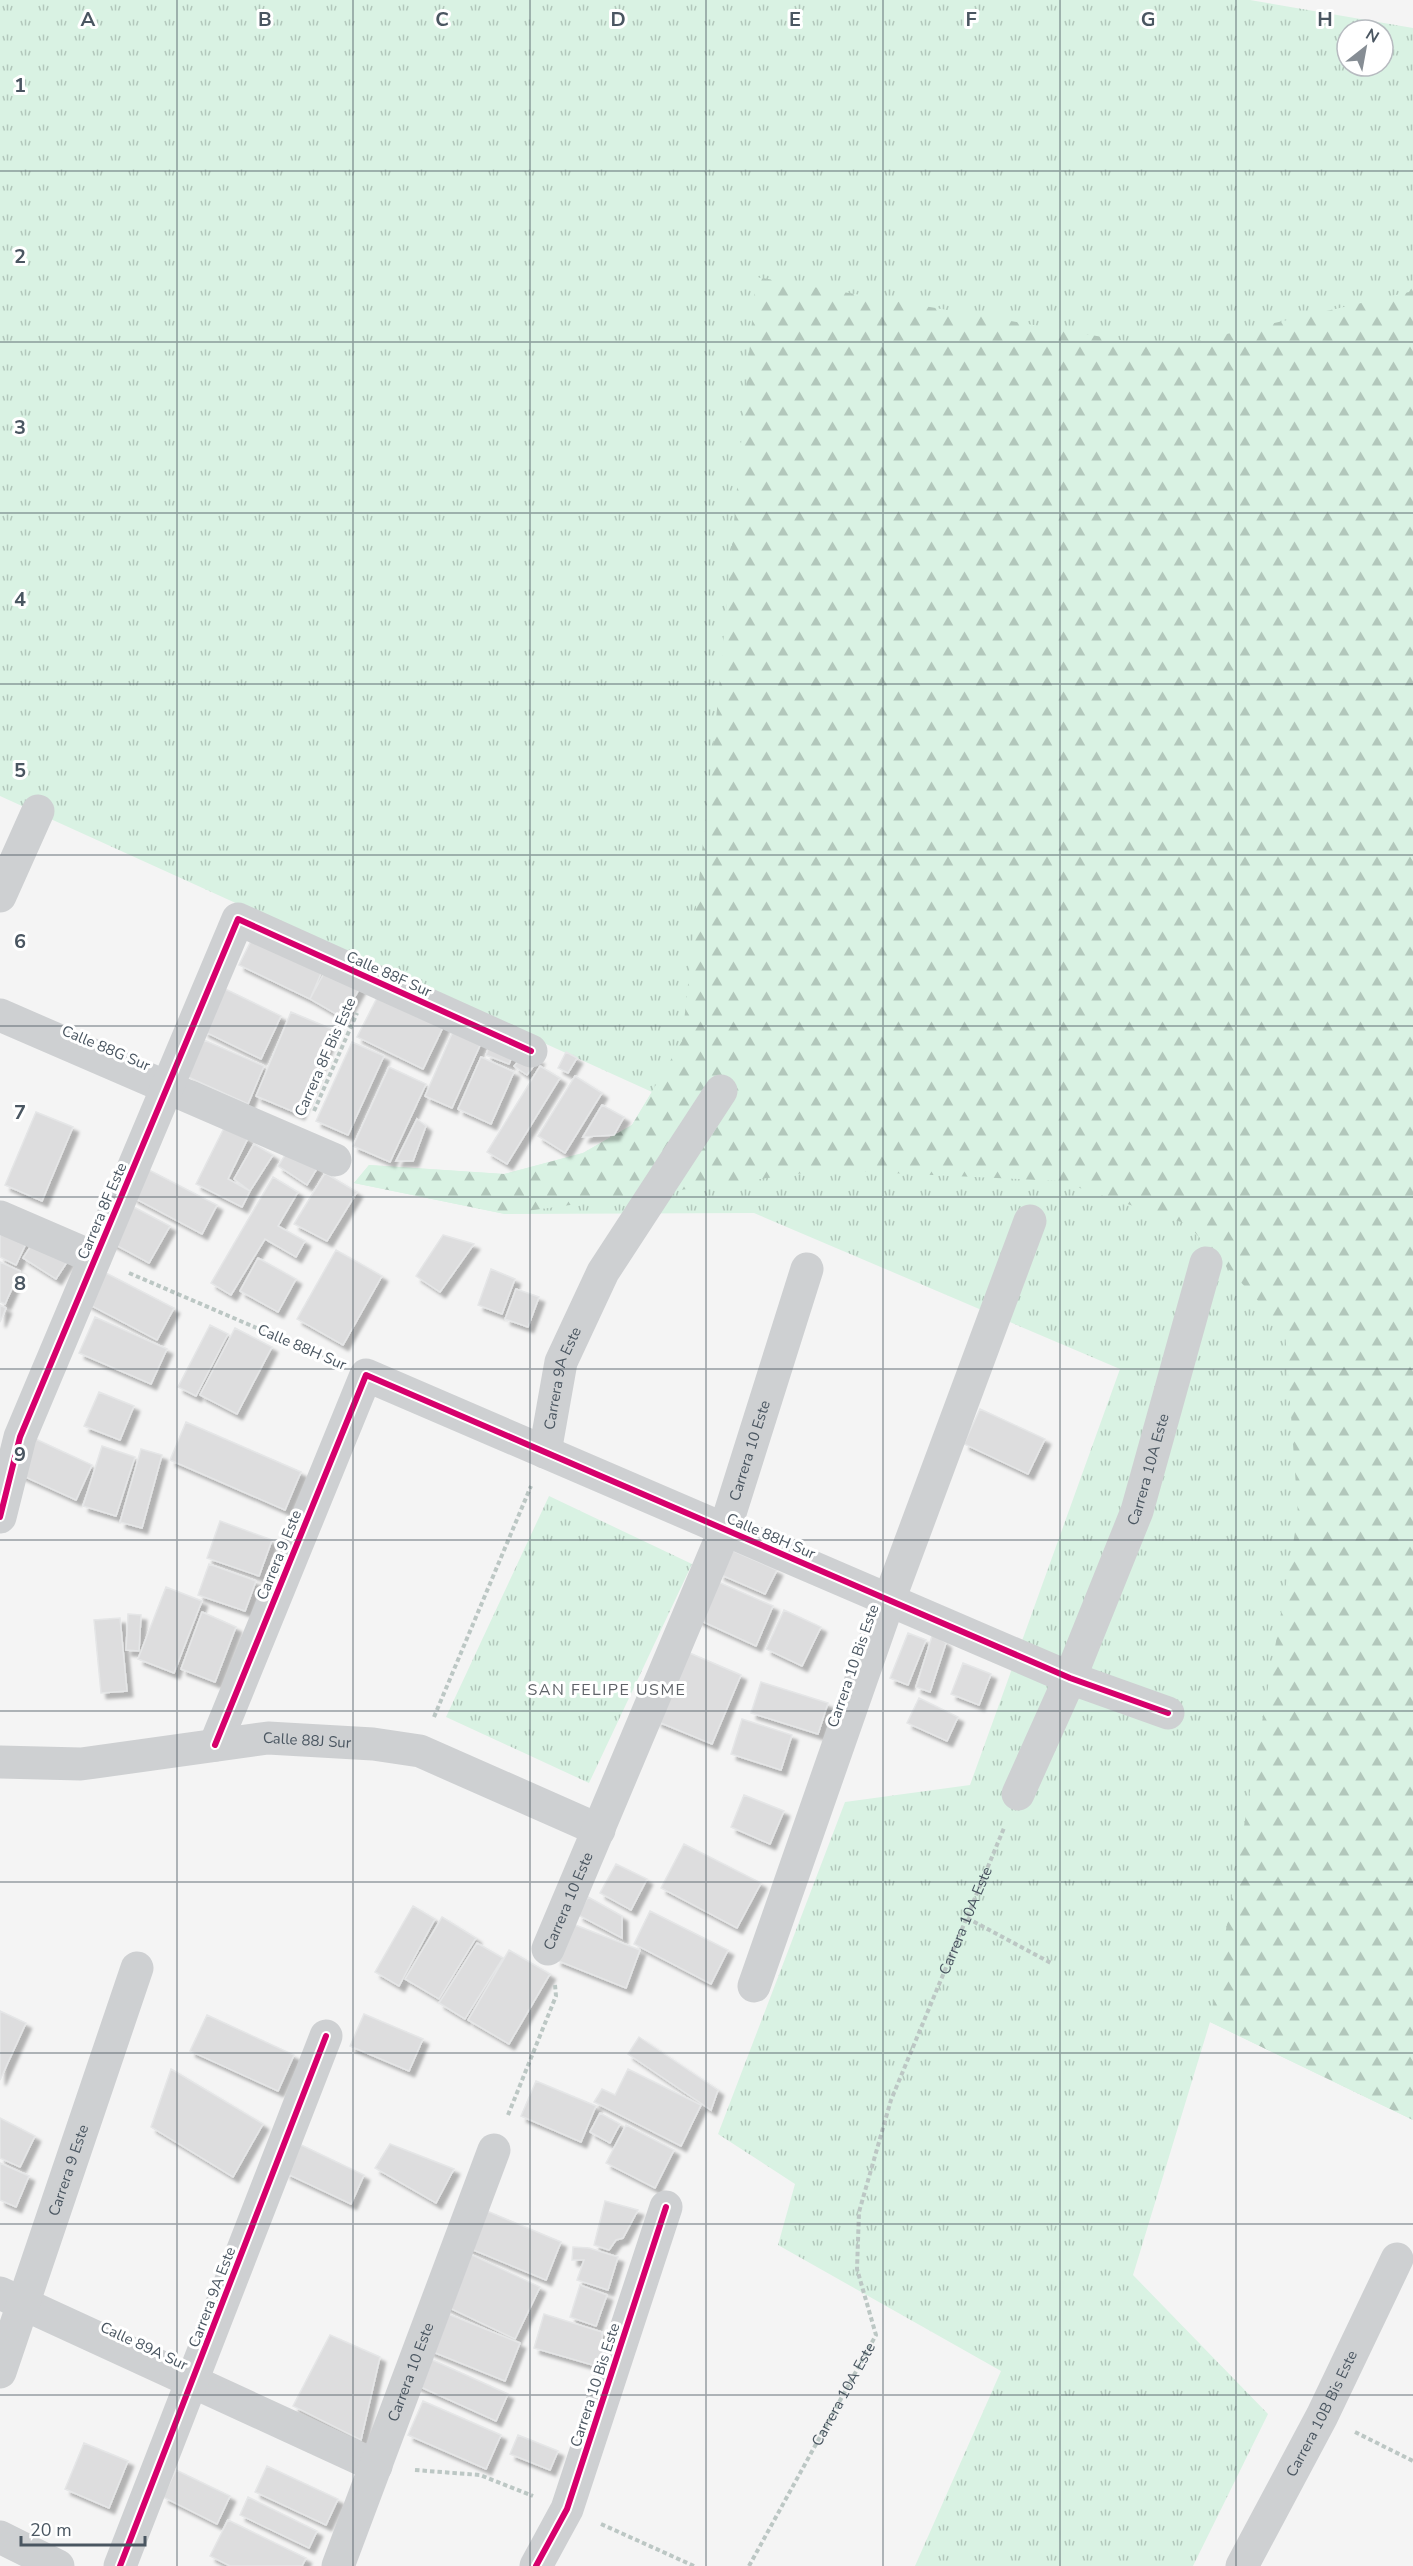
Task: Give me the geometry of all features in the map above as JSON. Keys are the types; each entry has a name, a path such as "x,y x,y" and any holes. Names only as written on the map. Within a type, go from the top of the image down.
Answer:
{"street":[{"path":"0,896 38,811"},
{"name":"Calle 88F Sur","path":"238,919 531,1051"},
{"name":"Carrera 8F Este","path":"0,1517 20,1437 238,919"},
{"name":"Calle 88G Sur","path":"0,1015 335,1160"},
{"name":"Carrera 9A Este","path":"545,1452 561,1362 603,1272 721,1091"},
{"path":"0,1217 95,1258"},
{"name":"Carrera 10 Bis Este","path":"754,1986 889,1600 1030,1221"},
{"name":"Carrera 10A Este","path":"1018,1794 1070,1678 1137,1512 1206,1263"},
{"name":"Carrera 10 Este","path":"548,1949 725,1529 807,1269"},
{"name":"Calle 88H Sur","path":"366,1375 1070,1678 1168,1713"},
{"name":"Carrera 9 Este","path":"215,1745 366,1375"},
{"name":"Calle 88J Sur","path":"0,1762 81,1764 268,1738 373,1744 420,1751 599,1830"},
{"name":"Carrera 9 Este","path":"0,2372 12,2298 137,1968"},
{"name":"Carrera 9A Este","path":"120,2566 326,2036"},
{"name":"Carrera 10 Este","path":"338,2566 494,2150"},
{"name":"Carrera 10 Bis Este","path":"536,2566 567,2509 666,2207"},
{"name":"Carrera 10B Bis Este","path":"1242,2566 1322,2416 1397,2259"},
{"name":"Calle 89A Sur","path":"12,2298 376,2466"},
{"path":"0,2537 58,2566"}],"path":[{"path":"420,1751 545,1452"},
{"path":"967,1918 1051,1963"},
{"path":"1322,2416 1413,2462"}],"green space":[{"path":"0,0 1250,0 1355,18 1335,18 1335,78 1395,78 1395,25 1413,28 1413,2120 1210,2022 1133,2275 1268,2414 1193,2566 915,2566 1001,2371 778,2245 795,2184 718,2134 845,1802 970,1785 1120,1369 754,1213 505,1214 354,1183 369,1165 504,1174 583,1153 632,1125 652,1092 0,796"},
{"path":"756,277 1166,348 1409,292 1413,286 1413,2120 1210,2022 1298,1515 1285,1330 1187,1224 1059,1181 826,1170 505,1214 354,1183 369,1165 504,1174 583,1153 632,1125 682,1041 718,700"},
{"path":"549,1496 692,1564 589,1783 446,1717"}],"building":[{"path":"255,933 323,969 310,999 239,965"},
{"path":"329,964 363,982 343,1018 310,999"},
{"path":"223,988 281,1016 261,1059 203,1031"},
{"path":"380,992 445,1023 423,1069 357,1037"},
{"path":"291,1012 334,1030 299,1114 256,1096"},
{"path":"454,1029 482,1041 452,1108 425,1096"},
{"path":"204,1040 264,1066 248,1104 188,1077"},
{"path":"352,1042 384,1056 348,1135 316,1121"},
{"path":"491,1042 514,1052 509,1064 486,1055"},
{"path":"566,1052 577,1058 568,1073 558,1068"},
{"path":"524,1055 539,1059 527,1075 514,1066"},
{"path":"481,1057 514,1072 491,1124 458,1109"},
{"path":"540,1066 560,1078 507,1164 487,1152"},
{"path":"389,1067 426,1084 390,1162 353,1146"},
{"path":"575,1076 602,1093 565,1153 538,1136"},
{"path":"602,1105 624,1117 614,1135 583,1137"},
{"path":"36,1112 73,1127 42,1201 5,1185"},
{"path":"417,1119 426,1126 413,1161 396,1161"},
{"path":"225,1126 248,1138 228,1179 250,1191 242,1207 196,1184"},
{"path":"254,1144 273,1155 250,1191 234,1179"},
{"path":"289,1149 318,1167 307,1185 278,1166"},
{"path":"147,1169 217,1205 202,1234 132,1197"},
{"path":"325,1173 357,1192 327,1241 294,1224"},
{"path":"273,1177 298,1192 278,1226 305,1241 296,1257 265,1239 231,1295 211,1283"},
{"path":"130,1205 170,1226 149,1263 110,1242"},
{"path":"0,1224 29,1237 16,1265 0,1257"},
{"path":"443,1235 474,1244 440,1292 416,1276"},
{"path":"36,1238 69,1259 56,1279 23,1258"},
{"path":"336,1250 382,1276 343,1345 297,1319"},
{"path":"258,1258 296,1279 278,1312 240,1291"},
{"path":"0,1262 20,1271 5,1304 0,1302"},
{"path":"491,1269 515,1279 502,1314 478,1305"},
{"path":"102,1271 174,1308 157,1340 86,1303"},
{"path":"516,1289 539,1297 528,1327 505,1319"},
{"path":"0,1305 6,1308 0,1322"},
{"path":"95,1317 167,1349 151,1384 79,1353"},
{"path":"210,1325 228,1334 196,1396 178,1387"},
{"path":"235,1328 272,1347 237,1414 200,1395"},
{"path":"99,1392 134,1406 120,1440 84,1426"},
{"path":"980,1409 1045,1439 1028,1474 964,1444"},
{"path":"186,1422 301,1472 285,1510 170,1460"},
{"path":"29,1436 92,1465 76,1500 12,1471"},
{"path":"102,1446 135,1457 116,1516 83,1506"},
{"path":"141,1449 162,1455 142,1528 120,1522"},
{"path":"220,1521 272,1540 259,1576 207,1558"},
{"path":"729,1549 777,1570 765,1594 719,1574"},
{"path":"209,1564 256,1581 245,1611 198,1595"},
{"path":"714,1580 773,1606 756,1646 697,1619"},
{"path":"166,1587 202,1601 174,1673 138,1659"},
{"path":"784,1610 821,1627 802,1666 766,1649"},
{"path":"202,1612 236,1627 215,1682 181,1669"},
{"path":"128,1614 141,1615 139,1651 126,1650"},
{"path":"120,1618 127,1691 101,1693 94,1620"},
{"path":"908,1633 926,1640 908,1685 890,1678"},
{"path":"933,1633 946,1643 930,1692 916,1687"},
{"path":"685,1651 741,1675 712,1744 656,1721"},
{"path":"963,1663 991,1674 979,1705 951,1694"},
{"path":"761,1682 828,1703 818,1734 751,1713"},
{"path":"919,1698 958,1717 947,1741 907,1723"},
{"path":"742,1719 792,1735 781,1770 731,1754"},
{"path":"744,1795 784,1811 770,1844 731,1827"},
{"path":"684,1844 761,1883 737,1928 661,1888"},
{"path":"616,1864 647,1879 631,1910 600,1893"},
{"path":"588,1897 622,1916 622,1938 578,1915"},
{"path":"413,1906 435,1919 399,1986 375,1972"},
{"path":"650,1911 728,1950 711,1984 634,1944"},
{"path":"442,1917 476,1938 439,1999 405,1979"},
{"path":"570,1923 640,1950 626,1988 556,1960"},
{"path":"477,1943 503,1958 465,2019 439,2003"},
{"path":"509,1950 550,1974 509,2044 468,2020"},
{"path":"0,2011 26,2023 0,2080"},
{"path":"364,2014 423,2039 409,2071 350,2046"},
{"path":"207,2015 294,2055 278,2091 190,2051"},
{"path":"639,2037 718,2090 711,2110 628,2054"},
{"path":"171,2069 263,2124 233,2177 151,2127"},
{"path":"628,2069 701,2105 681,2146 594,2102 602,2089 615,2095"},
{"path":"536,2081 596,2106 581,2142 521,2116"},
{"path":"600,2113 620,2124 610,2143 590,2132"},
{"path":"0,2118 35,2136 20,2167 0,2158"},
{"path":"626,2125 674,2150 655,2188 606,2163"},
{"path":"299,2144 364,2175 351,2204 285,2173"},
{"path":"390,2144 454,2169 436,2203 375,2168"},
{"path":"0,2163 29,2176 16,2207 0,2200"},
{"path":"605,2201 638,2210 623,2238 616,2240 609,2250 594,2245"},
{"path":"482,2209 561,2242 546,2280 466,2247"},
{"path":"573,2247 589,2248 618,2257 608,2290 577,2280 584,2260 572,2260"},
{"path":"468,2253 540,2287 515,2339 443,2305"},
{"path":"580,2285 607,2295 596,2326 570,2317"},
{"path":"443,2312 520,2343 505,2381 428,2350"},
{"path":"544,2314 602,2332 603,2368 534,2348"},
{"path":"330,2335 380,2357 361,2440 293,2406"},
{"path":"426,2357 508,2394 496,2421 414,2384"},
{"path":"423,2401 501,2435 486,2469 408,2435"},
{"path":"518,2435 558,2451 550,2470 510,2454"},
{"path":"84,2443 128,2461 109,2508 65,2489"},
{"path":"267,2466 338,2499 326,2525 255,2492"},
{"path":"176,2470 230,2496 217,2524 163,2497"},
{"path":"248,2497 317,2531 309,2548 240,2515"},
{"path":"228,2520 306,2558 302,2566 230,2566 210,2556"}],"cycle path":[{"path":"0,1517 20,1437 238,919 531,1051"},
{"path":"215,1745 366,1375 1070,1678 1168,1713"},
{"path":"120,2566 326,2036"},
{"path":"536,2566 567,2509 666,2207"}],"district":[{"name":"SAN FELIPE USME","path":"607,1690"}]}
